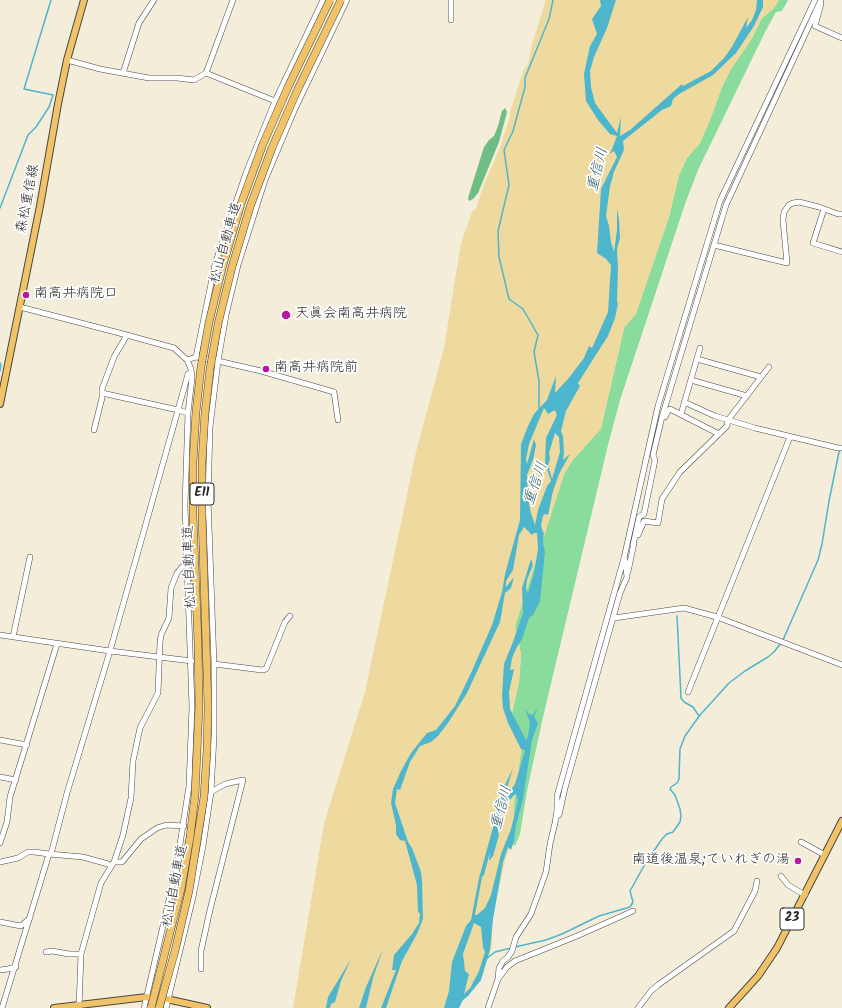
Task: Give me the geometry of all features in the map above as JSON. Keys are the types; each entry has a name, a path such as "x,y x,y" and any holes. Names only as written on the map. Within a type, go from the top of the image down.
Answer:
{"highway":[{"name":"松山自動車道","path":"150,1008 181,889 195,796 199,706 193,516 193,462 196,412 202,360 209,322 223,265 241,204 263,144 288,87 330,0"},
{"name":"松山自動車道","path":"159,1008 175,951 189,891 204,797 208,706 202,516 202,462 205,413 210,369 218,324 232,266 250,207 275,141 297,91 341,0"}],"main road":[{"name":"森松重信線","path":"0,404 40,206 67,60 84,0"},
{"name":"23","path":"729,1008 758,976 778,948 842,821"},
{"path":"54,1008 79,1007 147,997 168,999 192,1006 207,1008"}],"street":[{"path":"123,73 139,23 154,0"},
{"path":"67,60 100,69 149,78 177,78 194,80 206,73 233,0"},
{"path":"196,357 216,264 246,173 275,102 324,0"},
{"path":"166,1008 193,897 203,846 211,792 214,736 214,664 208,499 210,427 218,361 226,315 238,265 265,180 294,111 347,0"},
{"path":"451,0 451,20"},
{"path":"556,823 557,796 624,558 658,406 720,201 815,0"},
{"path":"821,0 815,26 842,38"},
{"path":"488,1008 498,979 499,968 512,951 516,937 531,914 546,872 550,844 565,788 620,593 627,577 639,517 644,514 655,460 653,455 662,417 726,205 821,0"},
{"path":"206,73 275,102"},
{"path":"714,245 787,263 784,220 784,212 786,208 793,202 799,202 842,214"},
{"path":"824,209 813,243 842,252"},
{"path":"20,307 174,348 187,360 191,372 192,378 188,413 185,505 192,661 189,786 176,870 144,1008"},
{"path":"94,430 102,389 114,357 127,335"},
{"path":"681,414 700,348"},
{"path":"187,360 196,357 218,361 261,371 334,392 338,420"},
{"path":"697,359 761,377"},
{"path":"633,545 644,521 658,523 662,499 680,472 727,426 728,420 769,367"},
{"path":"2,1008 16,967 110,651 188,374 191,372"},
{"path":"691,380 747,396"},
{"path":"102,393 188,413"},
{"path":"684,402 715,416 728,420 842,448"},
{"path":"647,454 652,449 668,410 670,409 719,434"},
{"path":"688,692 790,436"},
{"path":"13,637 30,557"},
{"path":"624,558 627,577"},
{"path":"79,1007 81,954 101,883 113,864 127,819 131,798 133,761 140,728 158,693 159,647 161,635 169,618 172,582 182,567 188,563"},
{"path":"614,618 684,608 717,617 842,666"},
{"path":"214,664 262,670 266,669 290,616"},
{"path":"0,635 57,644 192,661"},
{"path":"0,843 7,822 10,796 57,644"},
{"path":"0,740 27,745"},
{"path":"0,777 16,780"},
{"path":"201,969 201,951 210,910 243,780 226,784 211,792"},
{"path":"0,862 18,858 28,852 34,852 83,857 113,864 122,862 141,838 156,828 166,825 184,826"},
{"path":"801,842 825,855"},
{"path":"780,876 788,885 805,895"},
{"path":"638,1008 651,991 658,985 734,931 756,891 757,881"},
{"path":"498,979 507,967 515,961 633,911"},
{"path":"0,922 21,926 30,918"},
{"path":"46,952 52,951 69,954 81,954"},
{"path":"0,970 16,967"}],"green space":[{"path":"779,0 788,0 782,11 776,12 765,32 698,170 685,204 620,400 543,717 527,791 520,834 515,846 512,843 514,836 514,803 519,772 518,728 512,713 519,682 521,654 515,626 564,474 572,461 601,428 624,328 636,313 669,217 679,175 687,158 700,143 722,87 731,69 751,40 762,18 774,8"},
{"path":"505,108 507,112 499,142 478,193 469,201 468,198 484,147 494,136 502,111"}],"sand":[{"path":"546,0 779,0 774,8 762,18 751,40 731,69 722,87 700,143 687,158 679,175 669,217 636,314 624,328 601,429 572,461 564,474 515,626 521,654 519,682 512,713 518,728 522,747 514,803 514,836 506,858 492,919 492,946 488,959 456,1008 293,1008 324,824 365,692 416,452 444,348 461,243 472,212 476,209 483,187 501,145 524,69 528,65 532,44"}],"water":[{"name":"重信川","path":"600,0 616,0 607,28 594,57 590,71 591,87 595,103 617,133 621,117 620,136 630,130 682,84 683,86 711,71 725,57 748,17 746,28 752,20 756,10 757,0 763,0 763,7 754,26 736,53 713,75 679,94 673,99 671,106 662,110 623,141 624,150 613,174 606,216 614,252 617,230 617,209 620,238 617,249 618,304 615,318 608,336 578,383 580,386 566,411 561,431 563,437 563,460 570,454 559,474 553,491 548,515 545,514 543,516 541,525 543,533 544,531 543,543 545,552 540,601 533,615 529,618 522,639 512,658 510,670 514,669 509,692 510,709 526,740 528,737 530,722 525,709 529,714 533,715 538,707 534,717 538,723 532,740 523,799 516,825 514,841 511,850 508,847 503,862 493,919 490,950 481,980 463,1000 459,1008 444,1008 449,991 452,962 466,926 471,920 479,878 494,824 496,811 504,787 513,768 503,801 515,784 525,750 521,749 508,723 503,708 502,696 504,664 523,613 522,588 531,559 533,565 527,580 526,589 528,593 534,573 538,549 537,533 532,535 524,527 519,535 513,570 506,581 506,587 514,577 511,588 505,593 500,622 467,693 438,736 431,742 420,746 410,762 400,790 397,789 395,803 408,842 412,848 421,872 423,919 417,934 402,961 386,1008 381,1008 396,970 392,970 394,955 412,934 419,923 420,914 418,912 417,885 405,841 400,840 396,834 396,825 391,803 393,789 411,753 427,733 436,730 455,706 492,625 520,520 521,444 528,426 534,414 547,400 556,376 555,393 584,358 589,346 592,348 608,312 611,265 606,259 597,253 601,189 617,157 614,151 610,154 617,136 610,134 598,120 586,101 584,74 590,46 597,34 592,19 601,6","holes":["544,408 548,414 555,410 557,415 546,438 545,463 551,481 547,486 538,510 535,525 528,499 527,475 533,460 536,445 534,439 527,464 526,459 529,444","555,433 559,437 560,452 552,479 548,465 550,459 549,453","517,794 518,800 511,829 501,854 491,895 485,908 475,915 482,877 484,875 490,852 489,860 493,856 499,835 500,812 514,795","474,923 481,927 485,952 479,971 470,988 464,994 469,974 465,971 463,954"]},
{"path":"383,949 373,978 366,1008 359,1008 366,987"},
{"path":"351,959 341,981 335,1002 331,1004 330,1008 326,1008 328,997"}],"waterway":[{"path":"0,208 28,135 36,127 49,107 53,95 24,89 51,0"},
{"path":"539,411 539,381 534,352 538,335 523,309 509,299 499,257 498,231 509,185 504,150 513,131 525,87 525,78 549,19 553,0"},
{"path":"0,363 0,371"},
{"path":"783,640 818,560 839,452 841,450"},
{"path":"677,616 681,698 684,702 693,707 699,716"},
{"path":"515,947 546,940 599,916 630,907 633,902 630,891 645,864 662,839 667,834 673,832 680,822 680,809 675,795 670,789 679,779 680,749 685,736 700,715 729,683 768,657 781,643"},
{"path":"486,959 495,952 511,948"}],"place":[{"name":"南高井病院口","path":"26,295"},
{"name":"天眞会南高井病院","path":"286,315"},
{"name":"南高井病院前","path":"266,369"},
{"name":"南道後温泉;ていれぎの湯","path":"798,861"}]}
